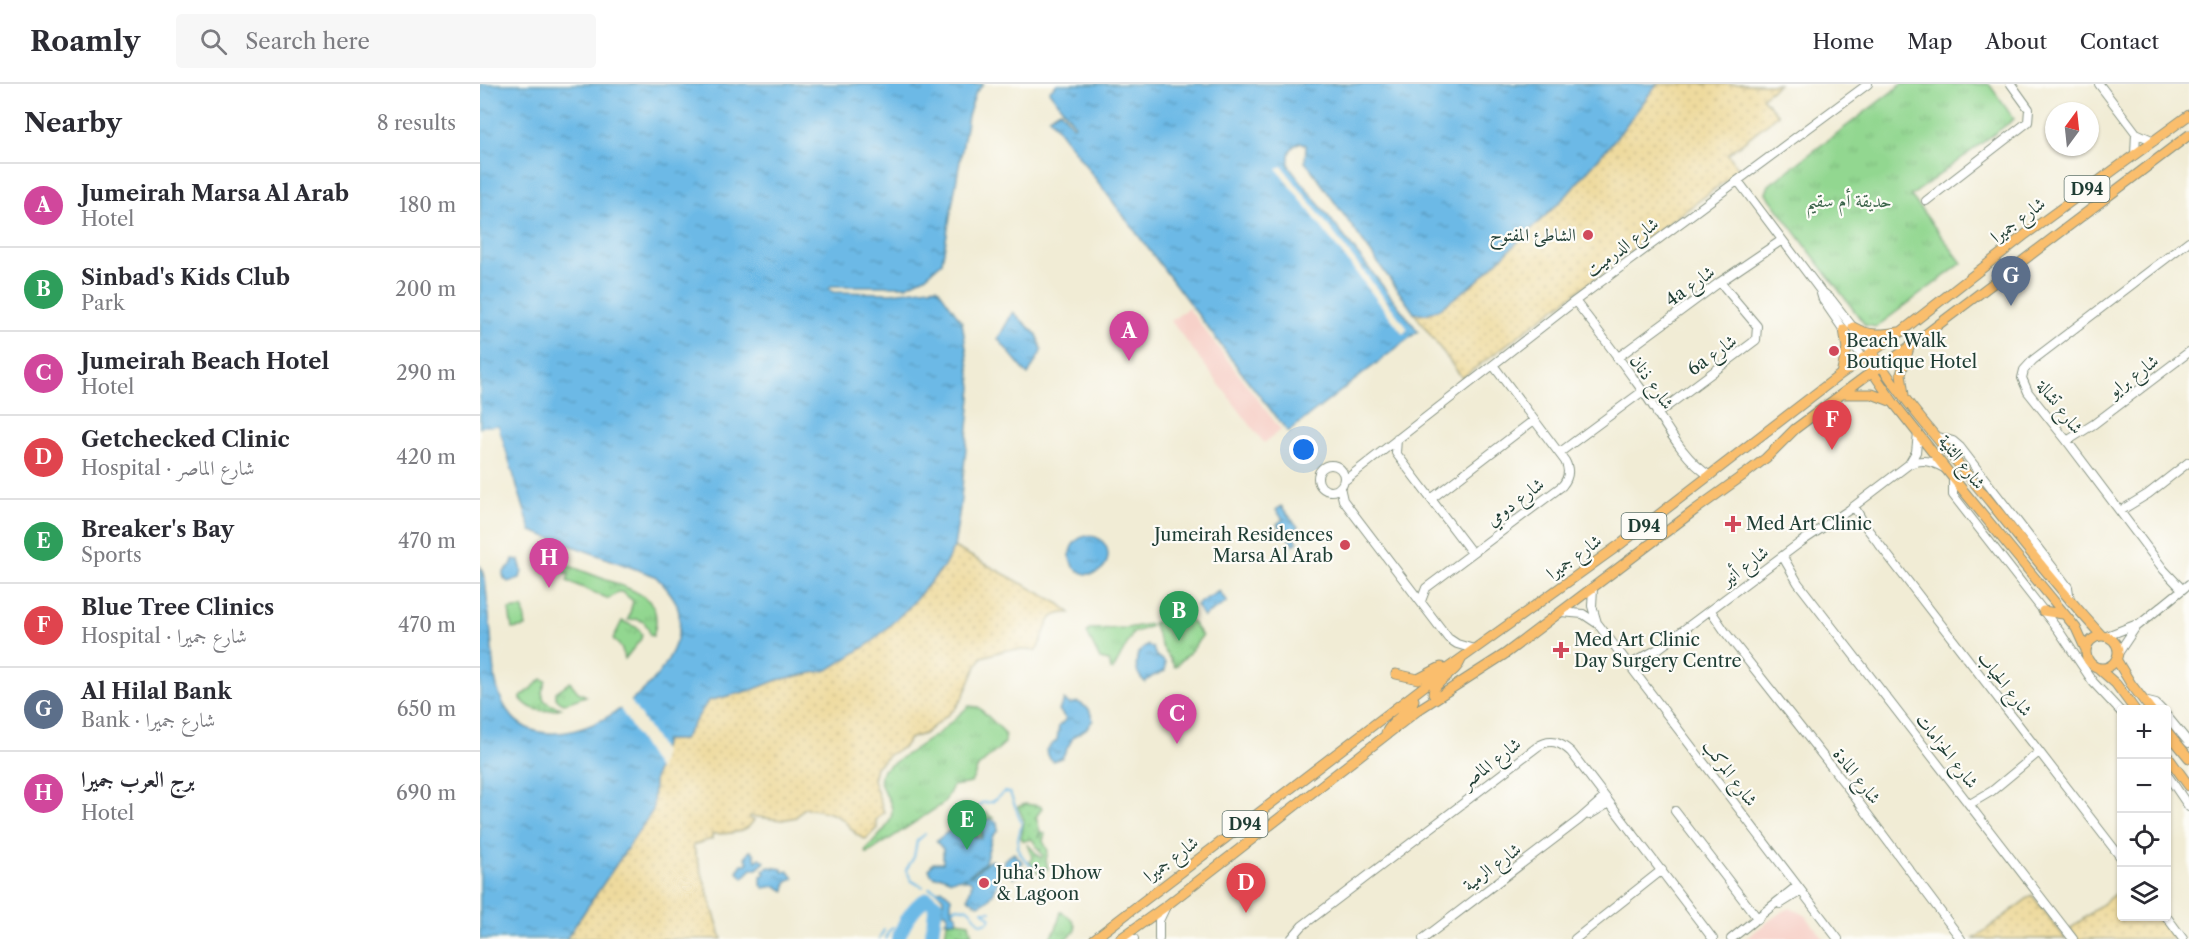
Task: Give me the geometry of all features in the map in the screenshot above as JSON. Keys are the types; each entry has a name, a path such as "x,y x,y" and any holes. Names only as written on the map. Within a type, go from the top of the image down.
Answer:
{"main road":[{"name":"شارع جميرا","path":"1094,939 1462,657 1622,543 1841,374 1902,332 2026,234 2189,115"},
{"name":"شارع جميرا","path":"1120,939 1166,906 1385,735 1436,698 1505,654 1750,471 1796,429 1909,347 2189,135"},
{"path":"1841,374 1847,349 1848,328 1875,335 1902,332"},
{"path":"1905,401 1901,374 1909,347"},
{"name":"شارع الثنية","path":"1868,355 1893,402 2079,632 2085,648"},
{"name":"شارع الثنية","path":"1877,369 2070,601 2104,636"},
{"path":"1843,394 1869,393 1893,402"},
{"path":"2043,611 2063,614"},
{"path":"2131,705 2116,684 2086,658 2085,648 2093,638 2104,636 2115,642 2118,656 2147,705"},
{"path":"2098,668 2109,667 2118,656"},
{"path":"1436,698 1433,693 1434,688 1455,671 1462,657"},
{"path":"1396,674 1412,679 1421,678 1452,660 1462,657"},
{"path":"1385,735 1392,722 1413,705 1412,696"},
{"path":"2171,736 2189,758"},
{"path":"2170,759 2189,786"},
{"path":"1285,780 1300,782"}],"street":[{"name":"شارع الدرميت","path":"1397,437 1387,441 1355,466 1340,469 1332,465 1324,466 1318,477 1320,485 1325,490 1333,491 1397,437 1575,301 1868,84"},
{"path":"1926,201 2028,122 2029,109 2011,84"},
{"path":"2099,84 2136,133 2154,141"},
{"path":"2134,154 2136,133"},
{"name":"شارع الثنية","path":"1738,181 1820,291 1823,300 1868,355"},
{"name":"4a شارع","path":"1617,358 1720,282 1782,240"},
{"name":"شارع تشالة","path":"2183,589 2164,570 2024,386 2022,378 2027,367 2189,242"},
{"name":"6a شارع","path":"1657,414 1756,340 1757,326 1720,282"},
{"name":"شارع ذنان","path":"1575,301 1643,391 1671,435 1698,466 1710,476"},
{"name":"شارع برايو","path":"2069,443 2189,352"},
{"name":"شارع دومي","path":"1426,588 1565,483 1568,475 1568,468 1559,453 1493,365"},
{"path":"1559,453 1643,391"},
{"path":"1431,499 1534,420"},
{"path":"1908,465 1916,452 1918,433"},
{"path":"1397,437 1396,453 1472,553"},
{"path":"1381,451 1396,453"},
{"path":"1908,465 1927,460 1945,468"},
{"path":"2123,514 2189,462"},
{"name":"شارع أنير","path":"1631,668 1908,465"},
{"path":"1340,469 1343,500 1451,640 1457,644 1474,648"},
{"path":"1953,478 1953,495 2043,611 2092,682 2117,709"},
{"name":"شارع الحياب","path":"1852,508 2117,854"},
{"name":"شارع الحزامات","path":"1780,559 2073,939"},
{"path":"1411,589 1426,588 1421,601"},
{"name":"شارع المركب","path":"1593,588 1592,606 1598,624 1838,939"},
{"path":"2118,656 2130,634 2144,619 2183,589"},
{"path":"1561,612 1583,614 1598,624"},
{"name":"شارع المادة","path":"1708,613 1845,784 1961,939"},
{"path":"2104,636 2144,619"},
{"path":"2144,701 2157,705"},
{"path":"2171,721 2189,743"},
{"name":"شارع الماصر","path":"1292,939 1302,926 1542,744 1557,742 1568,749 1713,939"},
{"path":"1972,807 2041,754"},
{"path":"2171,780 2189,807"},
{"name":"شارع الرمية","path":"1423,939 1607,800"},
{"path":"1675,811 1758,919"},
{"path":"1575,939 1664,872"},
{"path":"1731,939 1799,889"},
{"path":"1159,939 1159,921 1166,906"},
{"path":"2170,921 2183,939"},
{"name":"شارع الماصر","path":"1702,926 1708,939"},
{"path":"1120,939 1134,939"}],"shaded area":[{"path":"1188,308 1281,430 1264,443 1171,321"},
{"path":"1791,908 1805,915 1824,939 1745,939 1781,912"}],"green space":[{"name":"حديقة أم سقيم","path":"1902,84 1989,84 2014,119 1911,196 1962,263 1876,327 1865,325 1766,193 1769,185"},
{"path":"564,564 632,590 648,600 656,614 653,636 650,635 643,622 636,619 628,620 633,601 622,592 618,592 609,599 567,581 569,574 561,571"},
{"path":"523,608 526,627 512,629 509,610"},
{"path":"1183,610 1202,636 1175,667 1161,645 1153,623"},
{"path":"622,621 638,628 642,634 641,639 625,659 621,647 613,639"},
{"path":"1150,624 1151,626 1133,633 1113,670 1111,670 1109,661 1100,659 1087,633 1089,629 1127,628"},
{"path":"542,679 546,681 542,692 544,700 561,708 549,711 533,709 520,698"},
{"path":"570,682 578,692 586,696 566,703 560,702 556,698 556,692"},
{"path":"969,706 978,707 1002,730 1005,743 978,767 971,783 953,786 944,803 867,854 865,851 886,827 891,817 891,805 881,782 883,770 940,732"},
{"path":"1025,804 1042,808 1036,817 1040,831 1038,838 1041,832 1045,833 1043,841 1048,851 1046,860 1048,869 1044,869 1039,874 1030,862 1032,857 1027,844 1041,858 1043,856 1032,839 1024,841 1021,838 1024,821 1018,807"},
{"path":"986,813 993,818 982,824 982,837 963,830 967,828 963,822 965,821 973,830 974,821"},
{"path":"1061,912 1072,920 1075,931 1066,939 1049,939 1056,929"},
{"path":"947,922 969,923 972,936 958,934 955,939 945,939"}],"sand":[{"name":"الشاطئ المفتوح","path":"1657,84 1779,84 1762,97 1778,115 1728,154 1740,170 1462,378 1414,313 1426,314 1441,308 1478,280 1566,196 1620,133"},
{"path":"954,547 1060,604 1070,613 1054,616 1050,620 1036,650 1006,650 982,657 955,709 924,734 909,739 904,747 890,754 876,767 873,780 884,812 876,820 877,828 866,839 859,836 835,815 804,808 796,817 782,820 750,816 750,819 754,820 741,831 712,834 712,839 693,845 722,939 566,939 653,810 654,779 665,740 683,740 707,701 752,690 777,680 827,670 872,642 909,607 944,567"},
{"path":"2117,892 2117,921 2161,921 2175,939 2078,939 2070,929"},
{"path":"2032,895 2066,939 1974,939"}],"water":[{"path":"480,84 984,84 976,92 968,116 942,262 925,277 906,286 831,286 829,289 833,292 891,293 937,287 962,322 972,387 954,547 944,566 909,607 872,642 828,670 777,680 752,690 708,701 683,740 665,740 654,779 653,810 566,939 480,939 480,565 485,579 494,673 498,692 507,710 528,728 556,733 587,726 618,710 646,688 667,661 678,633 677,605 655,576 531,531 498,426 480,428"},
{"path":"1057,84 1657,84 1620,133 1566,196 1478,280 1441,308 1426,314 1414,313 1305,162 1306,145 1301,142 1294,146 1289,154 1289,166 1418,331 1288,432 1049,117 1060,110 1073,126 1075,125 1049,91"},
{"path":"1013,312 1037,335 1042,350 1028,375 998,339"},
{"path":"1281,506 1298,527 1291,533 1298,542 1294,545 1277,524 1283,519 1276,510"},
{"path":"1089,536 1103,541 1108,555 1103,569 1089,574 1075,569 1070,555 1075,541"},
{"path":"513,559 519,560 522,571 520,578 508,582 503,574 511,566"},
{"path":"1219,591 1227,602 1203,617 1196,605"},
{"path":"1147,645 1153,648 1156,656 1163,660 1165,671 1145,682 1138,672 1136,661 1138,653"},
{"path":"1064,700 1070,704 1078,702 1089,709 1093,720 1086,729 1074,736 1062,758 1053,761 1047,755 1046,750 1057,740 1059,726 1066,719 1059,710"},
{"path":"989,819 997,822 998,830 992,837 985,862 968,876 992,860 998,872 998,879 994,892 978,905 968,898 972,883 969,880 963,880 966,877 951,880 942,876 935,877 929,869 933,863 943,863 943,849 936,841 958,824 964,832 981,839 983,835 981,825"},
{"path":"750,851 754,853 756,861 760,858 765,862 757,869 752,869 743,878 737,871 742,864 748,862 745,857"},
{"path":"1014,853 1023,863 1019,866 1014,865 1020,874 1014,878 1003,866 1004,860"},
{"path":"769,867 782,869 782,872 788,871 794,878 786,883 785,891 776,886 764,888 761,885 761,876 765,874 763,870"},
{"path":"942,889 951,897 951,908 953,907 952,911 957,915 956,921 945,921 948,916 946,912 943,912 943,898 937,891"}],"pier":[{"path":"1282,166 1408,329 1403,334 1277,169"},
{"path":"498,426 531,531 528,531 522,517 496,429 480,431 482,427"},
{"path":"629,698 664,752 659,771 619,707"}],"waterway":[{"path":"954,813 963,810 975,813 981,803 992,802 1004,792 1010,793 1022,824 1018,849 1033,869"},
{"path":"923,887 912,881 906,870 914,857 917,841 925,834"},
{"path":"929,888 940,892"},
{"path":"898,939 914,910 928,899 936,905 931,939"},
{"path":"953,909 957,907 969,909 981,924 988,922 991,918 983,911 991,911"},
{"path":"886,939 893,927"},
{"path":"879,939 884,930"}],"place":[{"name":"الشاطئ المفتوح","path":"1588,235"},
{"name":"Al Hilal Bank","path":"2011,306"},
{"name":"Beach Walk Boutique Hotel","path":"1834,351"},
{"name":"Jumeirah Marsa Al Arab","path":"1129,361"},
{"name":"Blue Tree Clinics","path":"1832,450"},
{"name":"Med Art Clinic","path":"1733,524"},
{"name":"Jumeirah Residences Marsa Al Arab","path":"1345,545"},
{"name":"برج العرب جميرا","path":"549,588"},
{"name":"Sinbad's Kids Club","path":"1179,641"},
{"name":"Med Art Clinic Day Surgery Centre","path":"1561,650"},
{"name":"Jumeirah Beach Hotel","path":"1177,744"},
{"name":"Breaker's Bay","path":"967,850"},
{"name":"Juha’s Dhow & Lagoon","path":"984,883"},
{"name":"Getchecked Clinic","path":"1246,913"}]}
